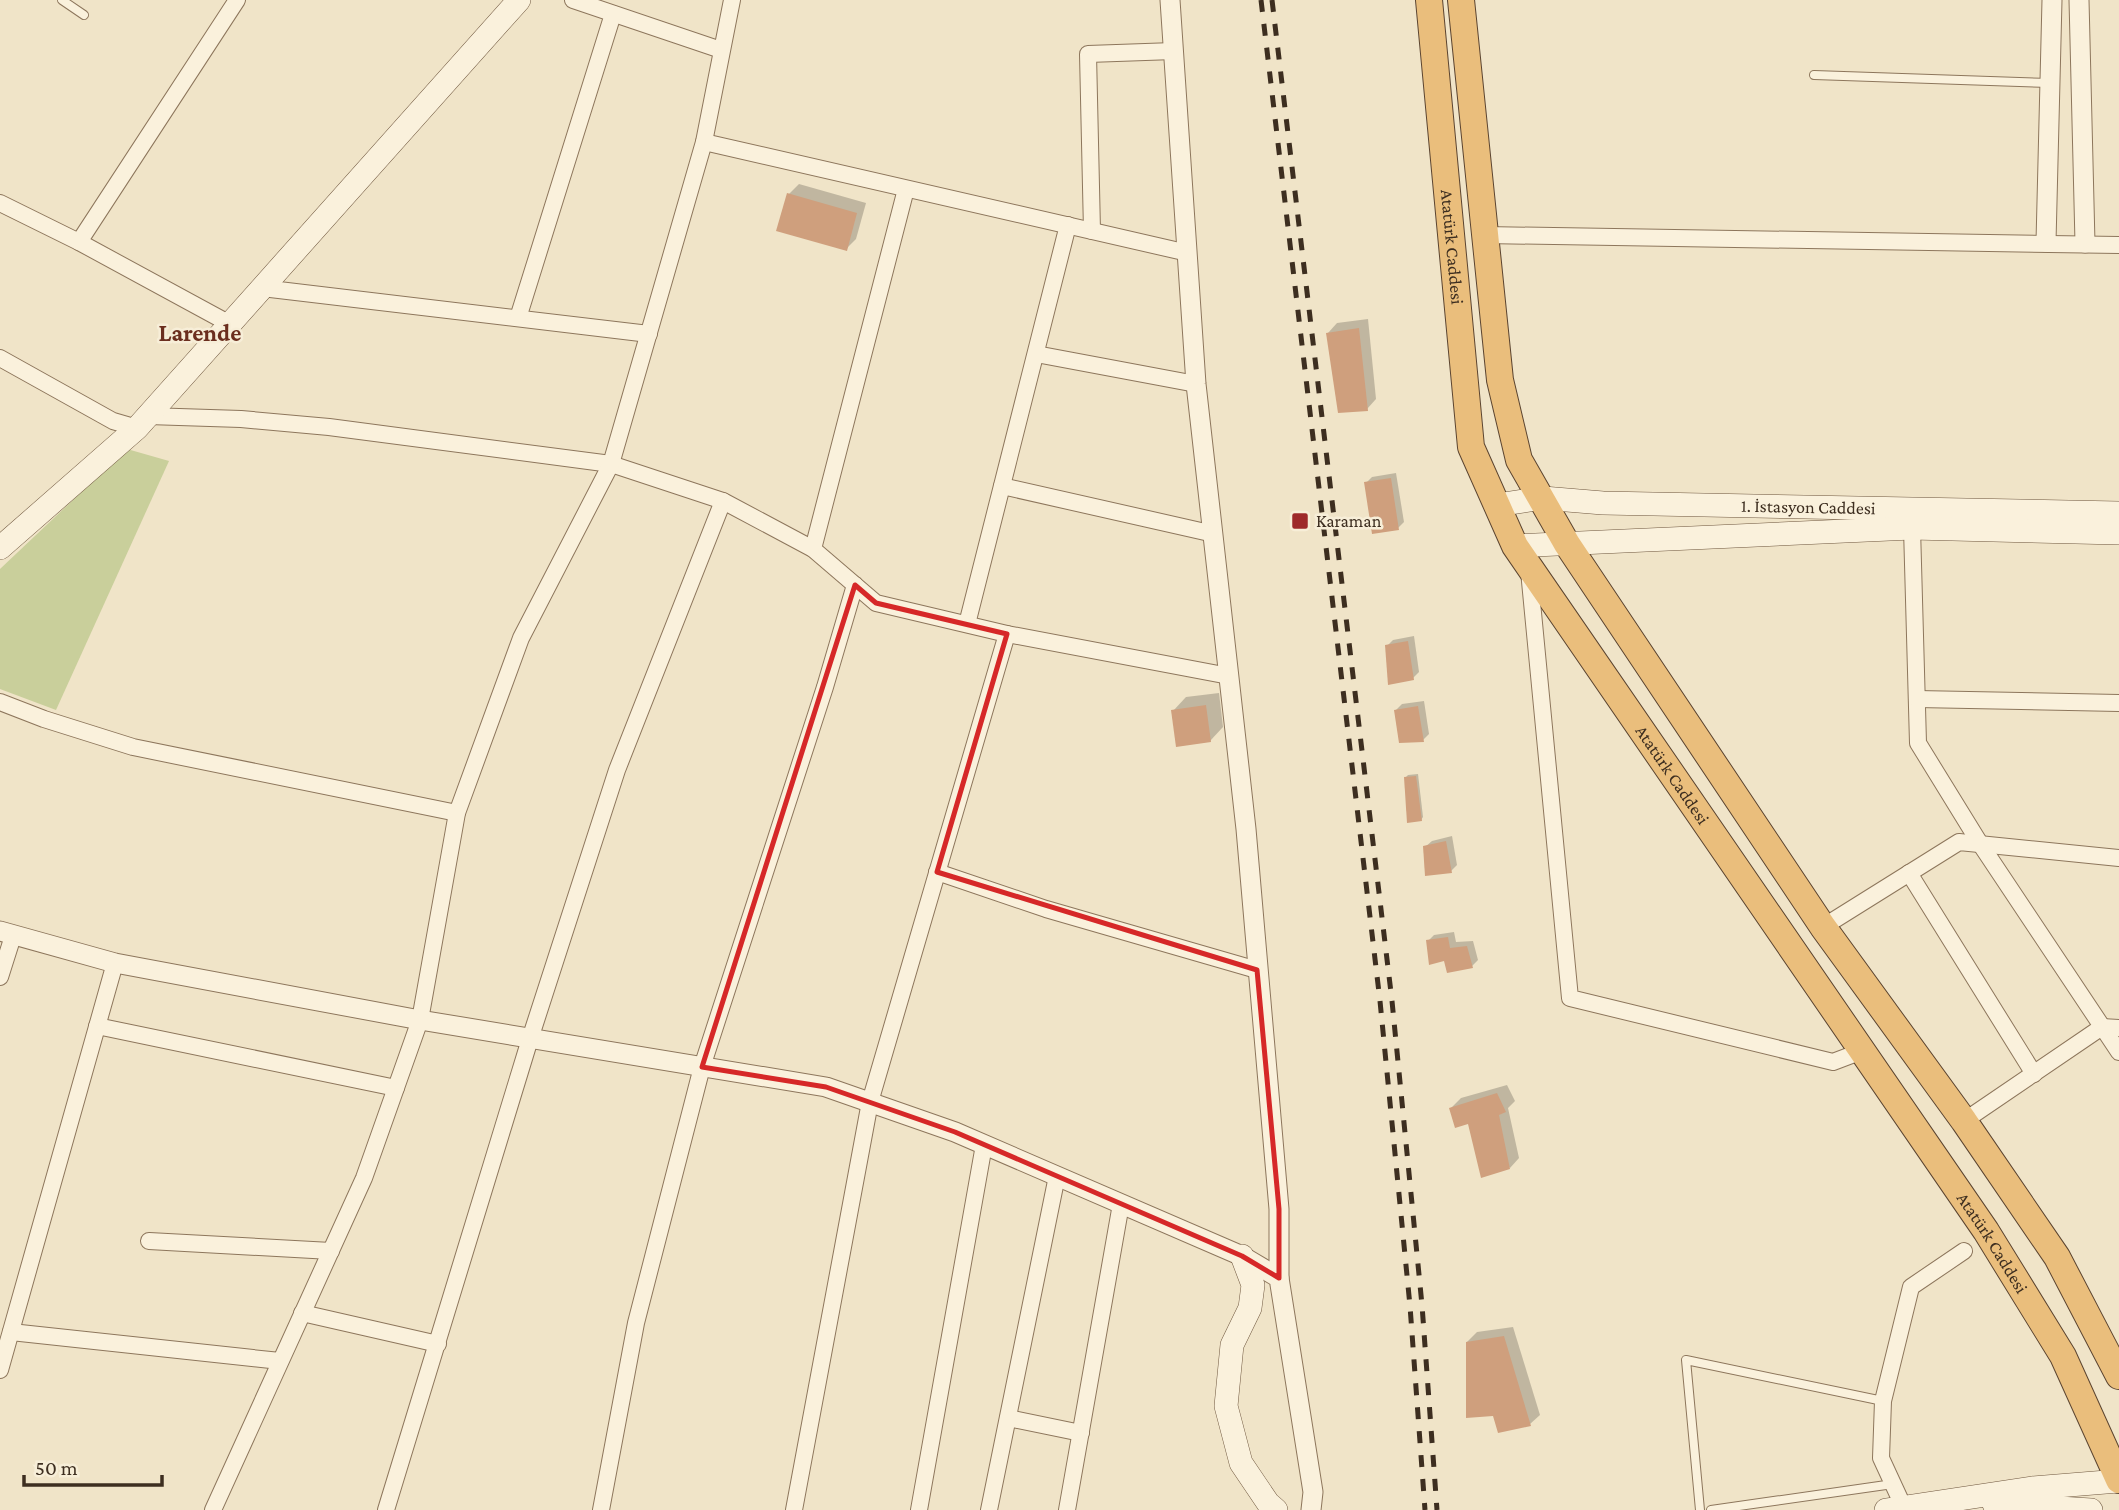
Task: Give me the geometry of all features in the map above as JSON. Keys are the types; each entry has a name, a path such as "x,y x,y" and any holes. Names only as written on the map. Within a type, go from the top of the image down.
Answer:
{"highway":[{"name":"Atatürk Caddesi","path":"1429,0 1471,447 1497,505 1522,555 1986,1231 2063,1356 2119,1480"},
{"name":"Atatürk Caddesi","path":"1461,0 1500,380 1519,460 1567,544 1823,927 1964,1121 2057,1257 2119,1376"}],"main road":[{"path":"1,546 142,422 519,0"},
{"name":"1. İstasyon Caddesi","path":"1497,505 1543,498 1604,503 2119,513"},
{"name":"1. İstasyon Caddesi","path":"1522,555 1567,544 1912,528 2119,533"},
{"path":"1242,1256 1253,1284 1250,1308 1232,1345 1226,1406 1241,1463 1268,1503 1276,1510"},
{"path":"1898,1509 2032,1488 2119,1480"},
{"path":"1931,1503 2091,1510"}],"street":[{"path":"79,242 237,0"},
{"path":"573,0 721,50"},
{"path":"213,1510 364,1178 420,1020 457,813 521,638 611,464 704,142 732,0"},
{"path":"1170,0 1196,384 1246,829 1279,1209 1279,1279 1313,1492 1311,1510"},
{"path":"2046,242 2052,0"},
{"path":"2079,0 2085,243"},
{"path":"518,318 613,14"},
{"path":"1092,231 1088,54 1174,51"},
{"path":"704,142 1188,253"},
{"path":"813,549 906,188"},
{"path":"0,203 79,242 230,324"},
{"path":"967,624 1068,225"},
{"path":"1485,235 2119,245"},
{"path":"262,288 649,334"},
{"path":"1036,354 1196,384"},
{"path":"0,358 114,421 241,419 329,427 611,464 723,501 813,549 876,603 1007,634 1229,676"},
{"path":"1002,486 1214,534"},
{"path":"386,1510 530,1039 617,770 723,501"},
{"path":"1912,528 1918,743 1979,842 2119,1052"},
{"path":"1522,555 1570,998 1833,1062 1862,1051"},
{"path":"601,1510 636,1323 702,1067 825,687 855,585"},
{"path":"794,1510 870,1102 1007,634"},
{"path":"1917,699 2119,703"},
{"path":"0,702 133,747 457,813"},
{"path":"1823,927 1959,842 2119,858"},
{"path":"937,872 1046,909 1257,970"},
{"path":"1909,873 2034,1074"},
{"path":"0,977 6,933 115,963 420,1020 825,1087 984,1144 1242,1256 1279,1279"},
{"path":"0,1370 115,963"},
{"path":"97,1026 396,1088"},
{"path":"1964,1121 2102,1027 2119,1028"},
{"path":"919,1510 984,1144"},
{"path":"989,1510 1057,1176"},
{"path":"1067,1510 1121,1204"},
{"path":"149,1241 331,1251"},
{"path":"1898,1509 1892,1483 1881,1458 1883,1401 1911,1287 1965,1251"},
{"path":"302,1314 438,1344"},
{"path":"11,1332 280,1362"},
{"path":"1008,1418 1081,1433"}],"lane":[{"path":"62,0 84,15"},
{"path":"1815,75 2050,83"},
{"path":"1700,1510 1686,1360 1883,1401"},
{"path":"1711,1510 1892,1483"}],"highlighted area":[{"path":"855,585 876,603 1007,634 937,872 1257,970 1279,1209 1279,1278 1242,1256 955,1132 826,1087 702,1067"}],"green space":[{"path":"127,449 169,461 56,710 0,689 0,569"}],"building":[{"path":"787,193 857,213 847,251 776,231"},
{"path":"1359,328 1368,411 1338,413 1326,333"},
{"name":"Karaman","path":"1391,478 1399,530 1372,534 1364,482"},
{"path":"1408,641 1414,680 1388,685 1385,645"},
{"path":"1206,705 1211,742 1176,747 1171,710"},
{"path":"1418,706 1424,742 1399,743 1394,710"},
{"path":"1416,776 1422,821 1407,823 1404,777"},
{"path":"1446,841 1452,873 1425,876 1423,846"},
{"path":"1448,937 1450,948 1467,946 1473,968 1447,973 1444,961 1429,965 1426,940"},
{"path":"1497,1093 1506,1112 1499,1115 1510,1169 1481,1178 1468,1124 1455,1128 1449,1108"},
{"path":"1504,1336 1531,1426 1498,1433 1493,1416 1466,1418 1466,1342"}],"railway":[{"path":"1261,0 1380,1001 1410,1306 1425,1510"},
{"path":"1272,0 1392,1001 1422,1305 1437,1510"}],"place":[{"name":"Karaman","path":"1300,521"}],"district":[{"name":"Larende","path":"200,332"}]}
